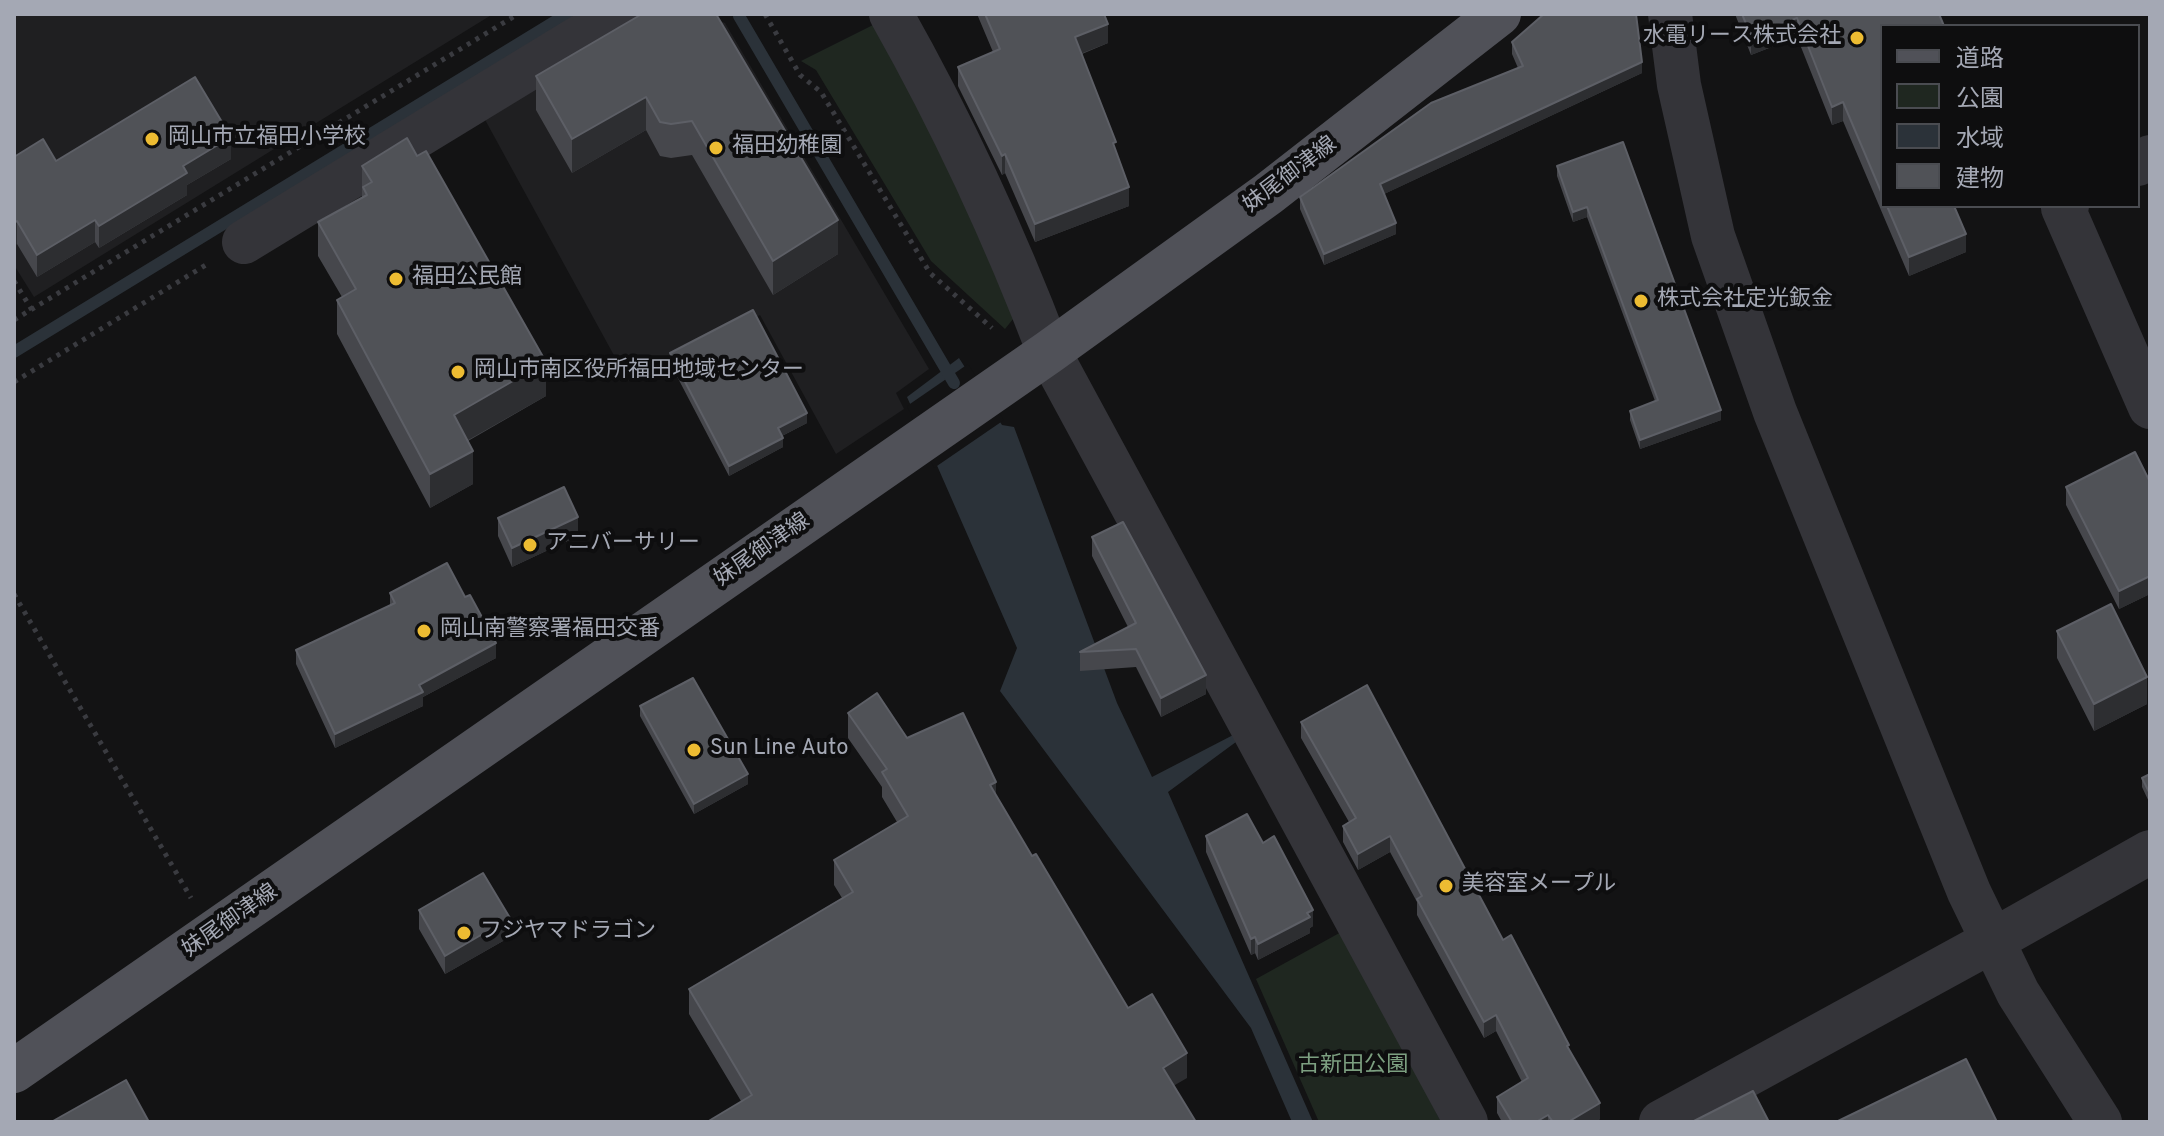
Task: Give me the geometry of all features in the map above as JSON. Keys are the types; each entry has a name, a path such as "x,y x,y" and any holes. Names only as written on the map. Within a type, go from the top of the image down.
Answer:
{"main road":[{"name":"妹尾御津線","path":"14,1071 989,395 1268,194 1499,14"}],"street":[{"path":"244,242 618,14"},
{"path":"891,14 935,92 1027,291 1049,352 1466,1122"},
{"path":"1670,14 1679,85 1713,236 1775,412 1969,892 2018,993 2100,1122"},
{"path":"2063,208 2150,407"},
{"path":"1661,1122 2150,852"}],"path":[{"path":"14,320 518,14"},
{"path":"765,14 800,75 821,92 930,273 998,334"},
{"path":"14,382 244,242"},
{"path":"14,281 32,310"},
{"path":"14,594 213,935"}],"shaded area":[{"name":"岡山市立福田小学校","path":"14,14 493,14 34,297 14,265"},
{"path":"658,14 703,14 725,23 929,369 896,393 904,409 836,454 760,315 628,381 483,116"}],"green space":[{"path":"875,24 927,109 1017,314 1005,329 931,261 816,70 801,61"},
{"name":"古新田公園","path":"1343,931 1441,1122 1319,1122 1256,979"}],"water":[{"path":"959,358 1002,425 1014,427 1117,703 1152,777 1237,733 1240,739 1168,792 1313,1122 1292,1122 1251,1028 1000,691 1017,648 907,397"}],"pier":[{"path":"968,364 1004,420 934,468 907,406"}],"building":[{"path":"642,14 716,14 838,220 773,261 692,121 660,122 646,97 572,139 536,76"},
{"path":"985,14 1104,14 1108,24 1075,37 1116,142 1113,143 1129,187 1035,224 1005,154 1002,156 958,67 1000,49"},
{"path":"1544,14 1636,14 1642,62 1380,184 1396,223 1324,254 1300,197 1431,103 1523,66 1512,42"},
{"path":"1742,14 1939,14 1943,24 1880,24 1880,189 1843,102 1832,107 1797,18 1751,36"},
{"path":"195,77 231,137 183,166 187,173 99,226 95,220 37,255 17,221 14,223 14,157 43,139 56,161"},
{"path":"407,138 417,156 426,151 546,362 454,415 473,451 430,474 337,300 356,289 318,222 367,195 363,187 372,182 362,166"},
{"path":"1623,142 1721,410 1640,440 1630,411 1658,400 1587,207 1573,212 1557,166"},
{"path":"1888,208 1955,208 1966,234 1909,257"},
{"path":"753,310 807,413 778,428 783,438 729,466 670,353"},
{"path":"2135,452 2150,482 2150,576 2119,591 2066,487"},
{"path":"564,487 578,517 512,548 498,518"},
{"path":"1123,522 1206,675 1161,698 1136,649 1080,652 1136,623 1092,537"},
{"path":"447,563 465,597 470,595 496,643 419,685 423,692 335,734 296,650 395,603 390,593"},
{"path":"2111,604 2147,677 2094,704 2057,631"},
{"name":"Sun Line Auto","path":"693,678 748,774 694,804 640,706"},
{"path":"1367,685 1503,940 1511,935 1567,1046 1600,1103 1568,1122 1553,1122 1548,1115 1536,1122 1512,1122 1497,1097 1528,1078 1496,1015 1484,1022 1417,899 1422,896 1390,836 1358,854 1343,826 1356,818 1301,722"},
{"path":"877,693 907,738 963,713 996,782 990,785 1032,856 1036,854 1128,1008 1152,994 1187,1053 1163,1068 1196,1122 707,1122 752,1095 689,989 853,892 834,860 908,816 882,772 887,769 848,713"},
{"path":"2150,774 2150,794 2142,778"},
{"path":"1247,814 1263,843 1274,836 1313,910 1307,913 1310,917 1258,944 1255,937 1251,939 1206,836"},
{"path":"483,873 510,918 445,956 419,910"},
{"path":"1966,1059 1997,1122 1836,1122"},
{"path":"126,1080 149,1122 53,1122 53,1121"},
{"path":"1753,1091 1769,1122 1692,1122"}],"waterway":[{"path":"14,352 567,14"},
{"path":"739,16 954,383"}],"place":[{"name":"水電リース株式会社","path":"1857,38"},
{"name":"岡山市立福田小学校","path":"152,139"},
{"name":"福田幼稚園","path":"716,148"},
{"name":"福田公民館","path":"396,279"},
{"name":"株式会社定光鈑金","path":"1641,301"},
{"name":"岡山市南区役所福田地域センター","path":"458,372"},
{"name":"アニバーサリー","path":"530,545"},
{"name":"岡山南警察署福田交番","path":"424,631"},
{"name":"Sun Line Auto","path":"694,750"},
{"name":"美容室メープル","path":"1446,886"},
{"name":"フジヤマドラゴン","path":"464,933"}]}
